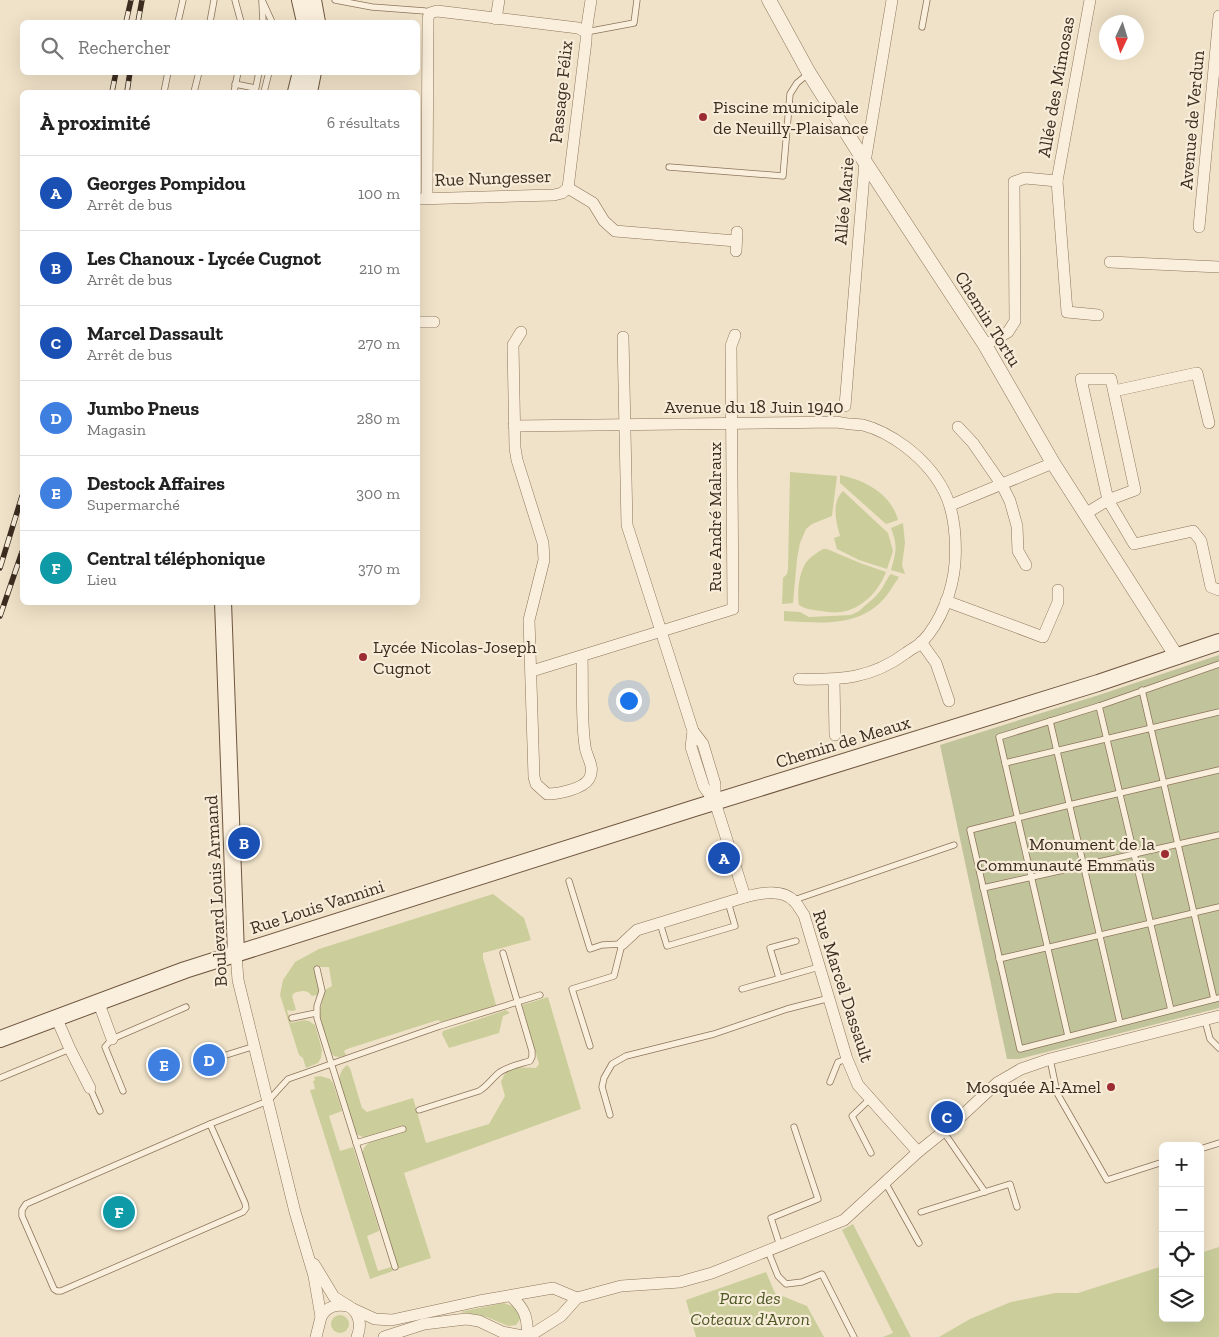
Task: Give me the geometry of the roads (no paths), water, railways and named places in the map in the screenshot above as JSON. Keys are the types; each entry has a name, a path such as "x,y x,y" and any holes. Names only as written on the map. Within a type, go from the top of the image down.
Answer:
{"main road":[{"path":"306,20 311,0"},
{"path":"311,0 316,20"},
{"path":"296,90 300,75"},
{"path":"308,90 312,75"},
{"name":"Boulevard Louis Armand","path":"223,605 236,954"},
{"name":"Chemin de Meaux","path":"478,877 715,802 1137,675 1177,657 1219,642"},
{"name":"Rue Louis Vannini","path":"0,1039 185,970 478,877"}],"street":[{"path":"496,19 499,0"},
{"name":"Passage Félix","path":"568,188 585,32 591,0"},
{"name":"Chemin Tortu","path":"769,0 809,73 864,162 984,345 1053,463 1177,657"},
{"name":"Allée Marie","path":"845,406 864,162 892,0"},
{"name":"Allée des Mimosas","path":"1090,0 1057,181 1067,312 1098,315"},
{"path":"422,199 428,18 430,13 437,11 578,28 585,32"},
{"name":"Avenue de Verdun","path":"1199,227 1219,16"},
{"name":"Allée des Mimosas","path":"984,345 1008,332 1015,320 1014,182 1025,178 1057,181"},
{"path":"568,188 593,203 604,222 615,231 736,241"},
{"name":"Rue Nungesser","path":"422,199 554,195 562,193 568,188"},
{"path":"1110,262 1219,267"},
{"path":"420,322 434,322"},
{"path":"521,332 513,344 515,448 543,543 544,560 529,620 534,777 540,790 547,794 555,794 584,785 590,778 592,768 585,747 582,657"},
{"name":"Rue André Malraux","path":"661,631 733,609 731,346 735,335"},
{"path":"622,337 627,524 693,731 691,748 704,787 715,802 745,897"},
{"path":"1114,391 1197,373 1209,423"},
{"path":"1085,514 1108,500 1136,490 1111,379 1081,379 1108,500 1134,544 1193,531 1201,541 1211,587 1219,590"},
{"name":"Avenue du 18 Juin 1940","path":"514,426 836,422 864,426 894,438 924,461 943,486 950,505 956,542 954,578 936,622 922,642 879,670 834,680 799,679"},
{"path":"958,427 1002,485 1010,500 1017,526 1018,551 1026,566"},
{"path":"950,505 1053,463"},
{"path":"946,601 1043,637 1058,602 1058,590"},
{"path":"532,671 661,631"},
{"path":"922,642 936,663 949,702"},
{"path":"834,680 835,734"},
{"name":"Rue Marcel Dassault","path":"622,944 637,930 761,892 779,893 794,900 804,915 847,1059 858,1085 918,1152"},
{"name":"Boulevard Louis Armand","path":"236,954 238,980 295,1212 310,1258 320,1320 316,1337"},
{"path":"98,1001 112,1039"},
{"path":"384,1337 424,1324 466,1319 479,1322 502,1332 528,1337 561,1316 577,1298 621,1286 680,1282 712,1273 844,1220 997,1083 1022,1069 1050,1059 1219,1016"},
{"path":"56,1017 90,1088"},
{"name":"Boulevard Louis Armand","path":"310,1258 321,1273 334,1297 350,1308 376,1319 392,1320 422,1315 553,1288 577,1298"},
{"path":"511,1296 522,1306 527,1317 528,1337"},
{"path":"324,1337 320,1330 320,1320 329,1308 341,1305 350,1308 359,1319 360,1326 357,1337"}],"lane":[{"path":"178,20 183,0"},
{"path":"210,20 214,0"},
{"path":"235,0 240,20"},
{"path":"262,0 263,20"},
{"path":"262,0 271,20"},
{"path":"335,0 372,7 430,13"},
{"path":"585,32 634,23 637,0"},
{"path":"922,27 927,0"},
{"path":"669,167 783,176 790,94 797,83 809,73"},
{"path":"164,90 167,75"},
{"path":"194,90 198,75"},
{"path":"234,90 238,75"},
{"path":"236,84 255,90 258,75"},
{"path":"264,90 268,75"},
{"path":"1068,1036 999,737 1099,706 1219,664"},
{"path":"1142,690 1152,728 1164,784 1178,845 1217,998 1020,1049 970,830 1018,817 1164,784 1219,770"},
{"path":"1099,706 1171,1010"},
{"path":"1005,763 1219,712"},
{"path":"1050,721 1120,1023"},
{"path":"983,888 1219,835"},
{"path":"794,900 954,845"},
{"path":"569,881 590,949 602,945 622,944 614,976 572,989 590,1046"},
{"path":"660,923 667,946 735,926 728,902"},
{"path":"999,959 1219,907"},
{"path":"779,978 770,948 796,940"},
{"path":"419,1110 479,1091 486,1087 499,1072 530,1061 532,1051 503,953"},
{"path":"742,989 820,967"},
{"path":"317,968 322,991 316,1012 395,1267"},
{"path":"210,1124 245,1203 246,1208 243,1212 61,1291 54,1289 22,1216 22,1210 26,1204 210,1124 268,1101 288,1079 440,1026 540,995"},
{"path":"610,1115 602,1087 604,1078 612,1064 626,1056 714,1034 787,1008 830,998"},
{"path":"123,1091 105,1047 112,1039 186,1007"},
{"path":"292,1018 316,1012"},
{"path":"1206,1020 1210,1039 1219,1048"},
{"path":"223,1056 255,1046"},
{"path":"0,1078 70,1049"},
{"path":"830,1082 838,1062 847,1059"},
{"path":"1050,1059 1057,1093 1106,1180 1159,1163"},
{"path":"90,1088 100,1111"},
{"path":"870,1099 852,1116 871,1153"},
{"path":"780,1246 771,1218 818,1200 794,1127"},
{"path":"356,1143 403,1129"},
{"path":"944,1131 985,1192"},
{"path":"1204,1148 1219,1143"},
{"path":"885,1182 919,1243"},
{"path":"921,1212 1010,1184 1017,1207"},
{"path":"768,1251 778,1276 786,1284 802,1282 822,1274 854,1337"}],"railway":[{"path":"126,20 131,0"},
{"path":"138,20 142,0"},
{"path":"112,90 115,75"},
{"path":"127,90 130,75"},
{"path":"0,568 20,503"},
{"path":"0,616 20,558"}],"place":[{"name":"Piscine municipale de Neuilly-Plaisance","path":"703,117"},
{"name":"Lycée Nicolas-Joseph Cugnot","path":"363,657"},
{"name":"Les Chanoux - Lycée Cugnot","path":"244,843"},
{"name":"Monument de la Communauté Emmaüs","path":"1165,854"},
{"name":"Georges Pompidou","path":"724,858"},
{"name":"Jumbo Pneus","path":"209,1060"},
{"name":"Destock Affaires","path":"164,1065"},
{"name":"Mosquée Al-Amel","path":"1111,1087"},
{"name":"Marcel Dassault","path":"947,1117"},
{"name":"Central téléphonique","path":"119,1212"}],"park label":[{"name":"Parc des Coteaux d'Avron","path":"750,1308"}]}
